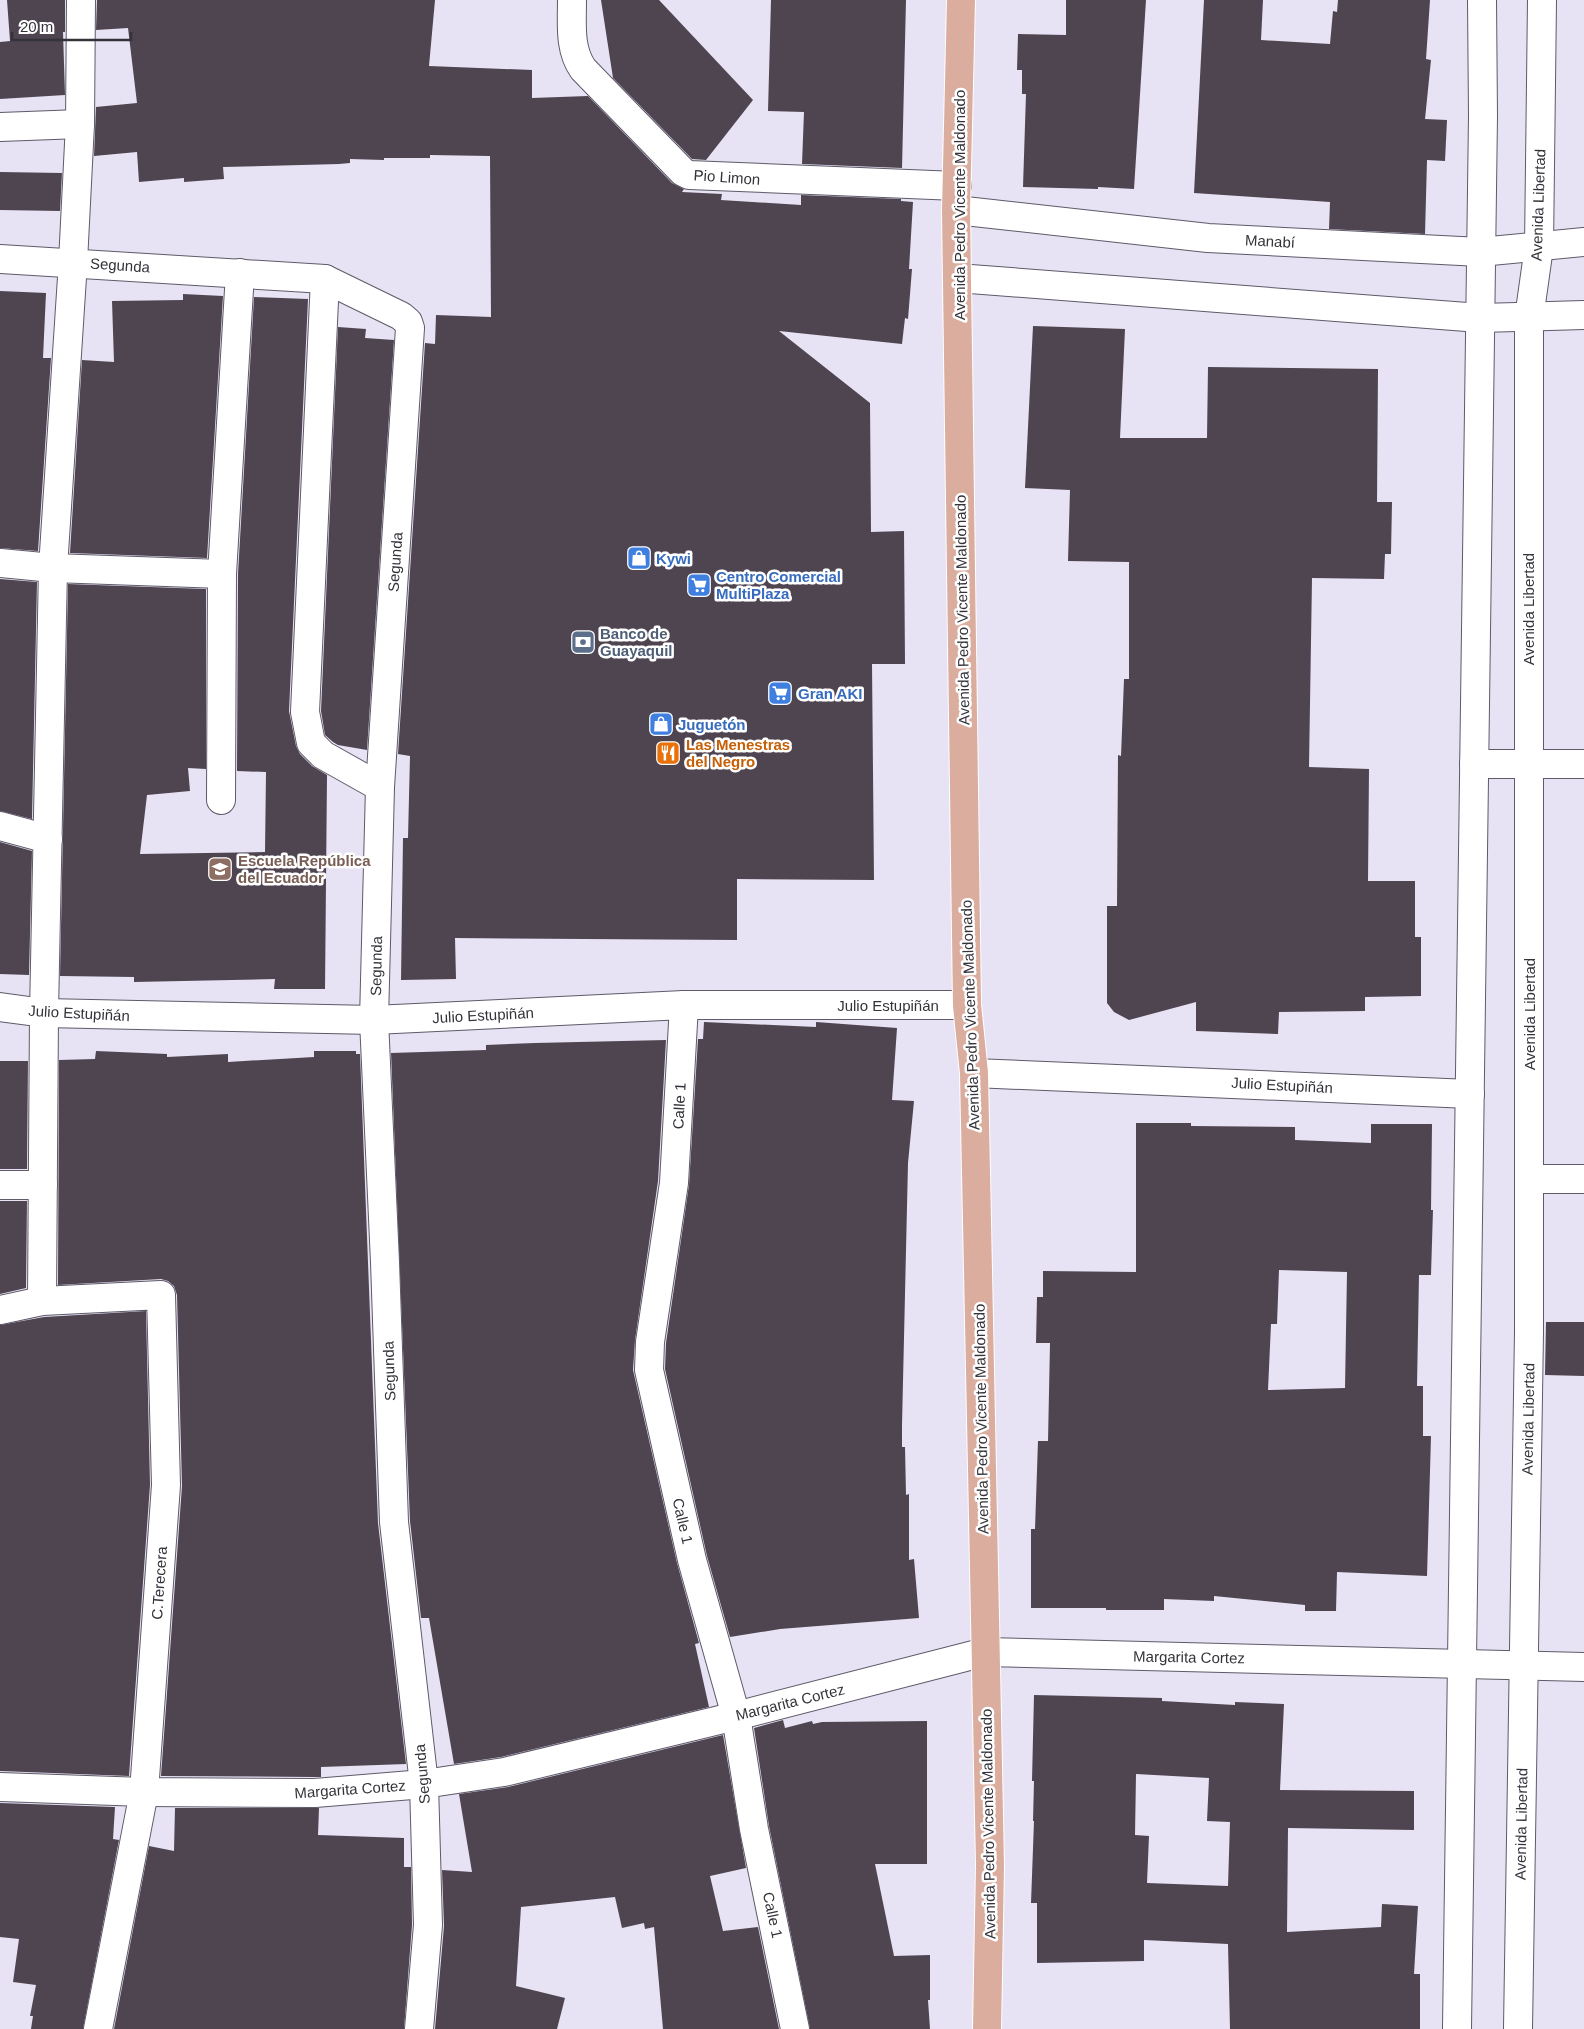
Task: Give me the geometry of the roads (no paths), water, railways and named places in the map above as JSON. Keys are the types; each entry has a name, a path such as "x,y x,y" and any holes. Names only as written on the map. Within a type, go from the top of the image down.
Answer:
{"main road":[{"name":"Avenida Pedro Vicente Maldonado","path":"961,0 956,198 957,278 967,1005 974,1072 990,1865 987,2029"}],"street":[{"path":"42,1301 44,1013 53,568 74,262 80,124 81,0"},
{"name":"Pio Limon","path":"572,0 573,38 576,59 583,69 683,172 689,175 956,198"},
{"path":"1457,2029 1480,318 1482,0"},
{"name":"Avenida Libertad","path":"1518,2029 1529,1332 1528,318 1539,247 1542,0"},
{"path":"0,126 80,124"},
{"name":"Manabí","path":"956,198 1208,238 1480,252 1584,242"},
{"name":"Segunda","path":"0,259 240,272 325,279 401,316 408,322 410,328 380,787 374,1020 386,1262 394,1522 424,1784 428,1925 419,2029"},
{"path":"221,800 222,574 240,272"},
{"path":"957,278 1480,318 1584,316"},
{"path":"325,279 305,712 312,743 323,755 380,787"},
{"path":"0,563 53,568 222,574"},
{"path":"1474,764 1584,764"},
{"path":"0,826 48,840"},
{"name":"Julio Estupiñán","path":"0,1007 44,1013 374,1020 684,1005 967,1005"},
{"name":"Calle 1","path":"684,1005 674,1183 650,1342 649,1370 692,1560 736,1716 754,1829 795,2029"},
{"name":"Julio Estupiñán","path":"974,1072 1470,1094"},
{"path":"1528,1179 1584,1179"},
{"path":"0,1185 42,1185"},
{"name":"C.Terecera","path":"0,1310 42,1301 161,1295 166,1485 144,1792 98,2029"},
{"name":"Margarita Cortez","path":"0,1787 144,1792 315,1793 424,1784 504,1772 736,1716 985,1652 1584,1667"}],"place":[{"name":"Kywi","path":"639,558"},
{"name":"Centro Comercial MultiPlaza","path":"699,585"},
{"name":"Banco de Guayaquil","path":"583,642"},
{"name":"Gran AKI","path":"780,693"},
{"name":"Juguetón","path":"661,724"},
{"name":"Las Menestras del Negro","path":"668,753"},
{"name":"Escuela República del Ecuador","path":"220,869"}]}
